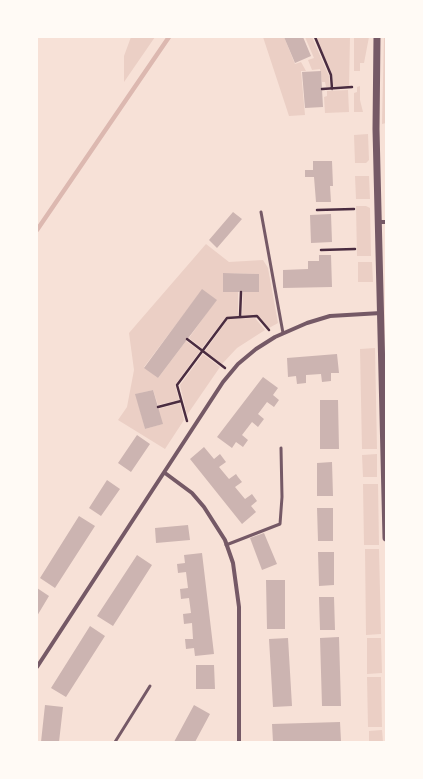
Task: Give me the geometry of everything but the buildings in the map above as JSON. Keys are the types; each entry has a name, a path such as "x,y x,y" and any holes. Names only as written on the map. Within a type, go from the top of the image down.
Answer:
{"street":[{"path":"377,37 376,130 386,538"},
{"path":"378,222 386,222"},
{"path":"37,667 231,372 252,353 275,337 307,323 330,316 381,313"},
{"path":"165,473 192,493 204,507 226,545 233,562 239,607 239,742"}],"lane":[{"path":"261,212 283,333"},
{"path":"226,545 280,524 282,497 281,448"},
{"path":"115,742 150,686"}],"path":[{"path":"315,37 331,75 332,89"},
{"path":"322,89 352,87"},
{"path":"317,210 354,208"},
{"path":"321,250 355,249"},
{"path":"240,317 241,292"},
{"path":"190,433 177,385 227,318 257,316 275,337"},
{"path":"187,339 231,372"},
{"path":"158,407 181,401"}],"shaded area":[{"path":"131,37 155,37 124,82 124,56"},
{"path":"263,37 284,37 295,64 301,62 306,71 301,71 305,115 289,116"},
{"path":"305,37 312,37 329,76 330,87 326,87 325,82 322,82 320,69 312,70 308,60 314,58"},
{"path":"316,37 350,37 349,86 333,86 333,76"},
{"path":"354,37 369,37 364,63 360,63 360,71 354,71"},
{"path":"384,37 386,37 386,123 382,124"},
{"path":"360,86 360,100 363,112 354,112 354,93 357,92 357,87"},
{"path":"348,90 349,112 325,113 324,97 327,96 327,91"},
{"path":"368,134 369,160 366,163 355,163 354,135"},
{"path":"355,176 369,176 370,199 356,199"},
{"path":"356,206 366,206 370,208 371,256 357,256"},
{"path":"206,244 229,262 263,260 268,268 278,323 269,328 257,315 242,316 243,292 259,292 259,274 223,273 223,292 238,292 238,316 226,317 202,348 189,338 216,300 202,290 144,367 158,378 186,341 200,351 175,385 179,400 158,405 153,390 136,394 145,429 162,424 158,409 180,403 184,420 165,449 118,420 127,407 134,370 129,333"},
{"path":"358,262 372,262 373,282 358,282"},
{"path":"255,318 265,330 237,348 222,364 205,351 228,319"},
{"path":"375,348 377,449 362,449 360,349"},
{"path":"203,354 220,367 187,415 180,385"},
{"path":"377,454 377,477 363,477 362,455"},
{"path":"363,484 378,484 379,545 364,545"},
{"path":"365,549 379,549 381,634 366,635"},
{"path":"367,638 381,638 382,673 367,674"},
{"path":"367,677 381,677 382,727 368,727"},
{"path":"382,730 383,742 369,742 369,731"}],"waterway":[{"path":"37,230 169,37"}]}
